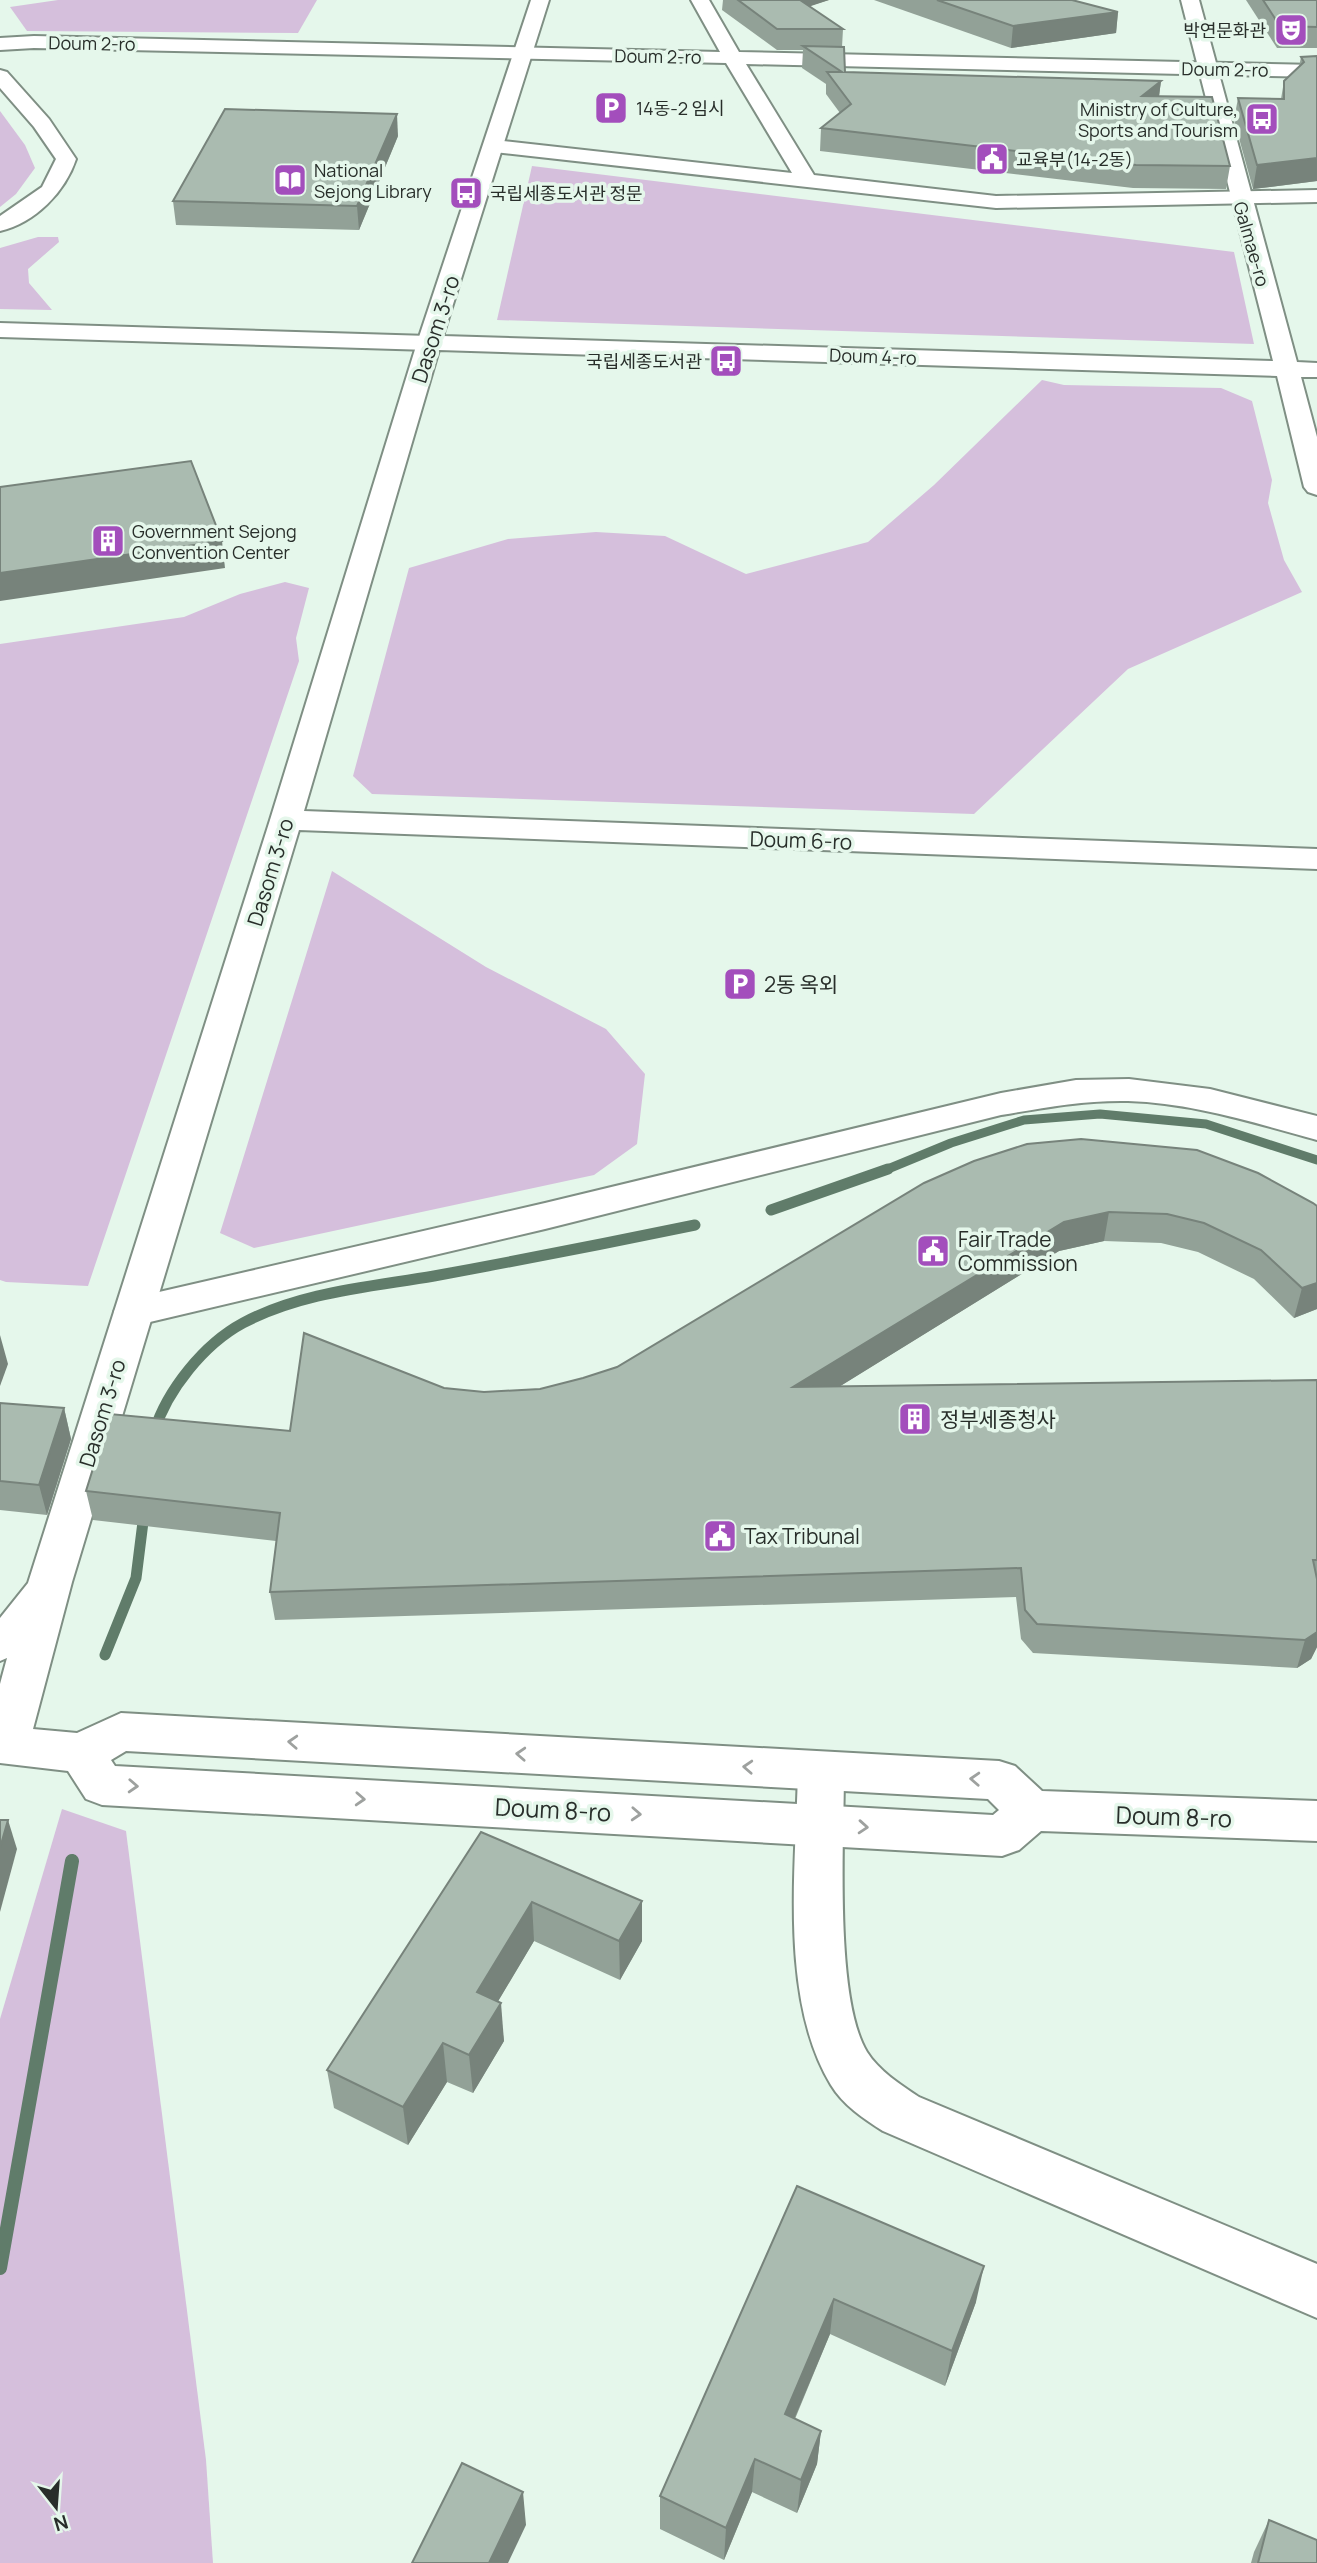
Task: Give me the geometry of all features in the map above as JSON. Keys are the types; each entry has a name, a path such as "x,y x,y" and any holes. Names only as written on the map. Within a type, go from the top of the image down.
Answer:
{"street":[{"name":"Dasom 3-ro","path":"3,1745 50,1582 286,820 429,343 540,0"},
{"path":"700,0 807,182"},
{"name":"Galmae-ro","path":"1190,0 1238,197 1288,369 1317,487"},
{"name":"Doum 2-ro","path":"0,44 34,42 1317,71"},
{"path":"0,76 43,123 66,159 60,180 43,197 0,225"},
{"path":"494,146 996,202 1317,197"},
{"name":"Doum 4-ro","path":"0,330 1317,370"},
{"name":"Doum 6-ro","path":"286,820 1317,859"},
{"path":"133,1312 545,1216 1001,1104 1066,1092 1103,1090 1188,1096 1232,1104 1317,1128"},
{"path":"0,1643 21,1626 50,1582"},
{"path":"3,1745 82,1753 121,1732 999,1780 1031,1811"},
{"name":"Doum 8-ro","path":"82,1753 102,1785 1002,1836 1031,1811 1317,1821"},
{"path":"821,1771 822,1977 833,2029 848,2067 869,2092 901,2114 1317,2291"}],"shaded area":[{"path":"58,0 317,0 298,33 27,31 10,7"},
{"path":"0,111 25,145 35,168 16,194 0,207"},
{"path":"532,166 1234,252 1254,344 497,320"},
{"path":"38,237 58,237 59,242 28,269 29,283 52,310 0,309 0,248"},
{"path":"1042,380 1064,385 1221,388 1252,401 1272,480 1268,503 1284,560 1302,592 1128,669 974,814 372,794 353,776 409,568 508,539 596,532 665,536 746,574 868,542 934,485"},
{"path":"285,582 309,588 296,638 299,661 88,1286 0,1280 0,644 184,617 240,594"},
{"path":"332,871 486,967 606,1029 645,1074 637,1144 594,1175 254,1248 220,1233"},
{"path":"62,1809 126,1831 206,2460 213,2563 0,2563 0,2019"}],"building":[{"path":"738,0 800,0 843,29 777,29"},
{"path":"937,0 1072,0 1118,12 1013,26"},
{"path":"1263,0 1317,0 1317,27 1280,26"},
{"path":"803,46 844,47 845,72 1161,81 1142,96 1212,97 1230,166 1136,165 821,128 851,104 827,72 842,72"},
{"path":"1317,56 1317,158 1257,165 1238,98 1284,99 1284,81 1304,62 1301,57"},
{"name":"National Sejong Library","path":"225,109 397,114 357,206 173,201"},
{"name":"Government Sejong Convention Center","path":"191,461 222,541 0,573 0,487"},
{"name":"정부세종청사","path":"1081,1139 1197,1150 1258,1173 1313,1203 1317,1206 1317,1283 1302,1288 1261,1250 1204,1223 1167,1214 1109,1212 1064,1222 793,1387 1317,1380 1317,1560 1313,1560 1317,1579 1317,1632 1305,1640 1037,1624 1025,1610 1021,1568 270,1592 280,1513 86,1491 110,1414 290,1431 304,1333 444,1388 484,1392 540,1389 617,1367 924,1183 974,1161 1027,1144"},
{"path":"0,1403 64,1408 39,1485 0,1481"},
{"path":"0,1820 8,1820 0,1848"},
{"path":"481,1832 642,1901 619,1941 532,1902 477,1992 501,2003 469,2055 443,2043 403,2107 327,2070"},
{"path":"797,2186 984,2266 952,2351 834,2299 785,2414 821,2431 801,2480 755,2459 726,2528 660,2496"},
{"path":"462,2463 523,2492 489,2563 412,2563"},
{"path":"1269,2520 1317,2540 1317,2563 1258,2563"}],"waterway":[{"path":"887,1169 951,1143 1024,1120 1100,1114 1206,1124 1317,1160"},
{"path":"771,1210 887,1169"},
{"path":"883,1171 887,1169"},
{"path":"154,1432 178,1385 214,1343 243,1323 288,1304 336,1292 467,1270 695,1225"},
{"path":"105,1655 136,1578 144,1514"},
{"path":"0,2268 72,1861"}],"place":[{"name":"박연문화관","path":"1291,30"},
{"name":"14동-2 임시","path":"611,108"},
{"name":"Ministry of Culture, Sports and Tourism","path":"1262,119"},
{"name":"교육부(14-2동)","path":"992,159"},
{"name":"National Sejong Library","path":"290,180"},
{"name":"국립세종도서관 정문","path":"466,193"},
{"name":"국립세종도서관","path":"726,361"},
{"name":"Government Sejong Convention Center","path":"108,541"},
{"name":"2동 옥외","path":"740,984"},
{"name":"Fair Trade Commission","path":"933,1251"},
{"name":"정부세종청사","path":"915,1419"},
{"name":"Tax Tribunal","path":"720,1536"}]}
